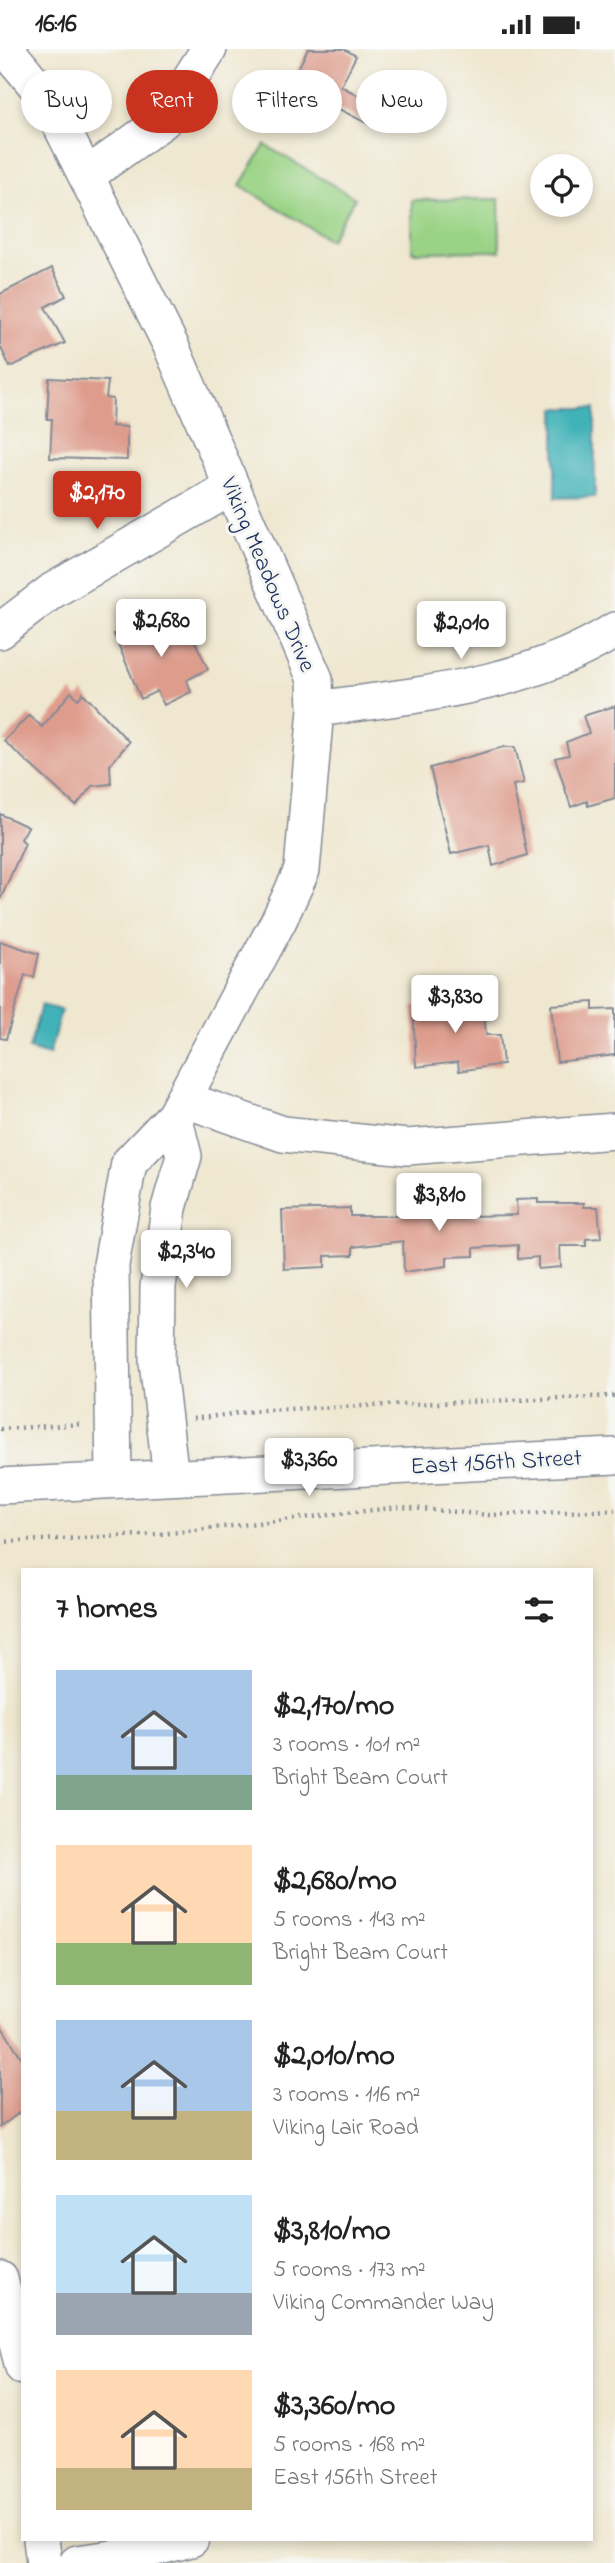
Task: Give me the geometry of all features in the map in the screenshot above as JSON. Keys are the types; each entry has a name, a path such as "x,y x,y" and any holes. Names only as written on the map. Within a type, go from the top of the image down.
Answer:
{"street":[{"name":"Viking Meadows Drive","path":"6,49 48,100 171,346 315,679 316,709 302,870 279,921 179,1107 129,1163 111,1265 114,1479"},
{"path":"86,176 163,121 209,49"},
{"path":"0,631 52,591 232,487"},
{"path":"316,709 470,688 588,647 615,630"},
{"path":"171,1476 157,1362 158,1287 169,1208 184,1156 179,1107 283,1133 407,1147 615,1131"},
{"name":"East 156th Street","path":"0,1486 615,1456"},
{"path":"0,2280 21,2359"},
{"path":"41,2541 44,2563"},
{"path":"76,2563 119,2557 183,2541"}],"path":[{"path":"164,1421 262,1410 615,1396"},
{"path":"0,1429 78,1424 114,1426"},
{"path":"0,1542 161,1534 400,1507 489,1515 615,1510"}],"green space":[{"path":"265,145 355,198 330,240 240,185"},
{"path":"499,199 500,251 412,252 412,200"}],"water":[{"path":"555,408 595,408 595,497 555,498"},
{"path":"41,1005 61,1010 49,1055 29,1049"}],"building":[{"path":"308,49 344,49 356,56 342,84 342,70 297,70"},
{"path":"342,87 356,94 356,118 342,111"},
{"path":"52,268 66,296 45,307 65,343 10,367 0,346 0,294"},
{"path":"49,378 108,381 106,398 113,399 112,426 127,427 127,460 50,458 52,419 47,419"},
{"path":"183,616 208,669 187,680 191,692 164,705 157,691 141,699 114,634 145,620 151,632"},
{"path":"71,692 78,699 83,693 129,742 110,765 111,784 92,786 76,806 4,741 29,715 42,727"},
{"path":"615,706 615,798 588,806 587,801 571,807 555,758 569,755 566,742 589,733 583,716"},
{"path":"503,747 515,747 524,783 513,785 527,855 493,866 489,845 451,854 430,768"},
{"path":"0,814 28,827 21,839 25,843 0,900"},
{"path":"0,941 39,954 34,977 25,975 6,1039 0,1038"},
{"path":"459,998 459,1003 483,1000 486,1035 500,1035 503,1064 459,1071 458,1062 416,1067 413,1006 430,1005 429,1000"},
{"path":"593,1002 593,1010 615,1009 615,1055 557,1062 551,1005"},
{"path":"538,1199 538,1203 584,1203 584,1207 598,1207 601,1238 586,1239 586,1246 560,1246 561,1267 538,1269 538,1257 518,1259 518,1245 474,1248 474,1256 447,1257 447,1266 404,1272 403,1241 353,1247 353,1255 325,1256 325,1267 284,1269 282,1210 350,1208 350,1216 402,1216 402,1209 427,1208 471,1209 471,1216 517,1215 516,1200"},
{"path":"0,2024 21,2057 21,2111 0,2127"}]}
